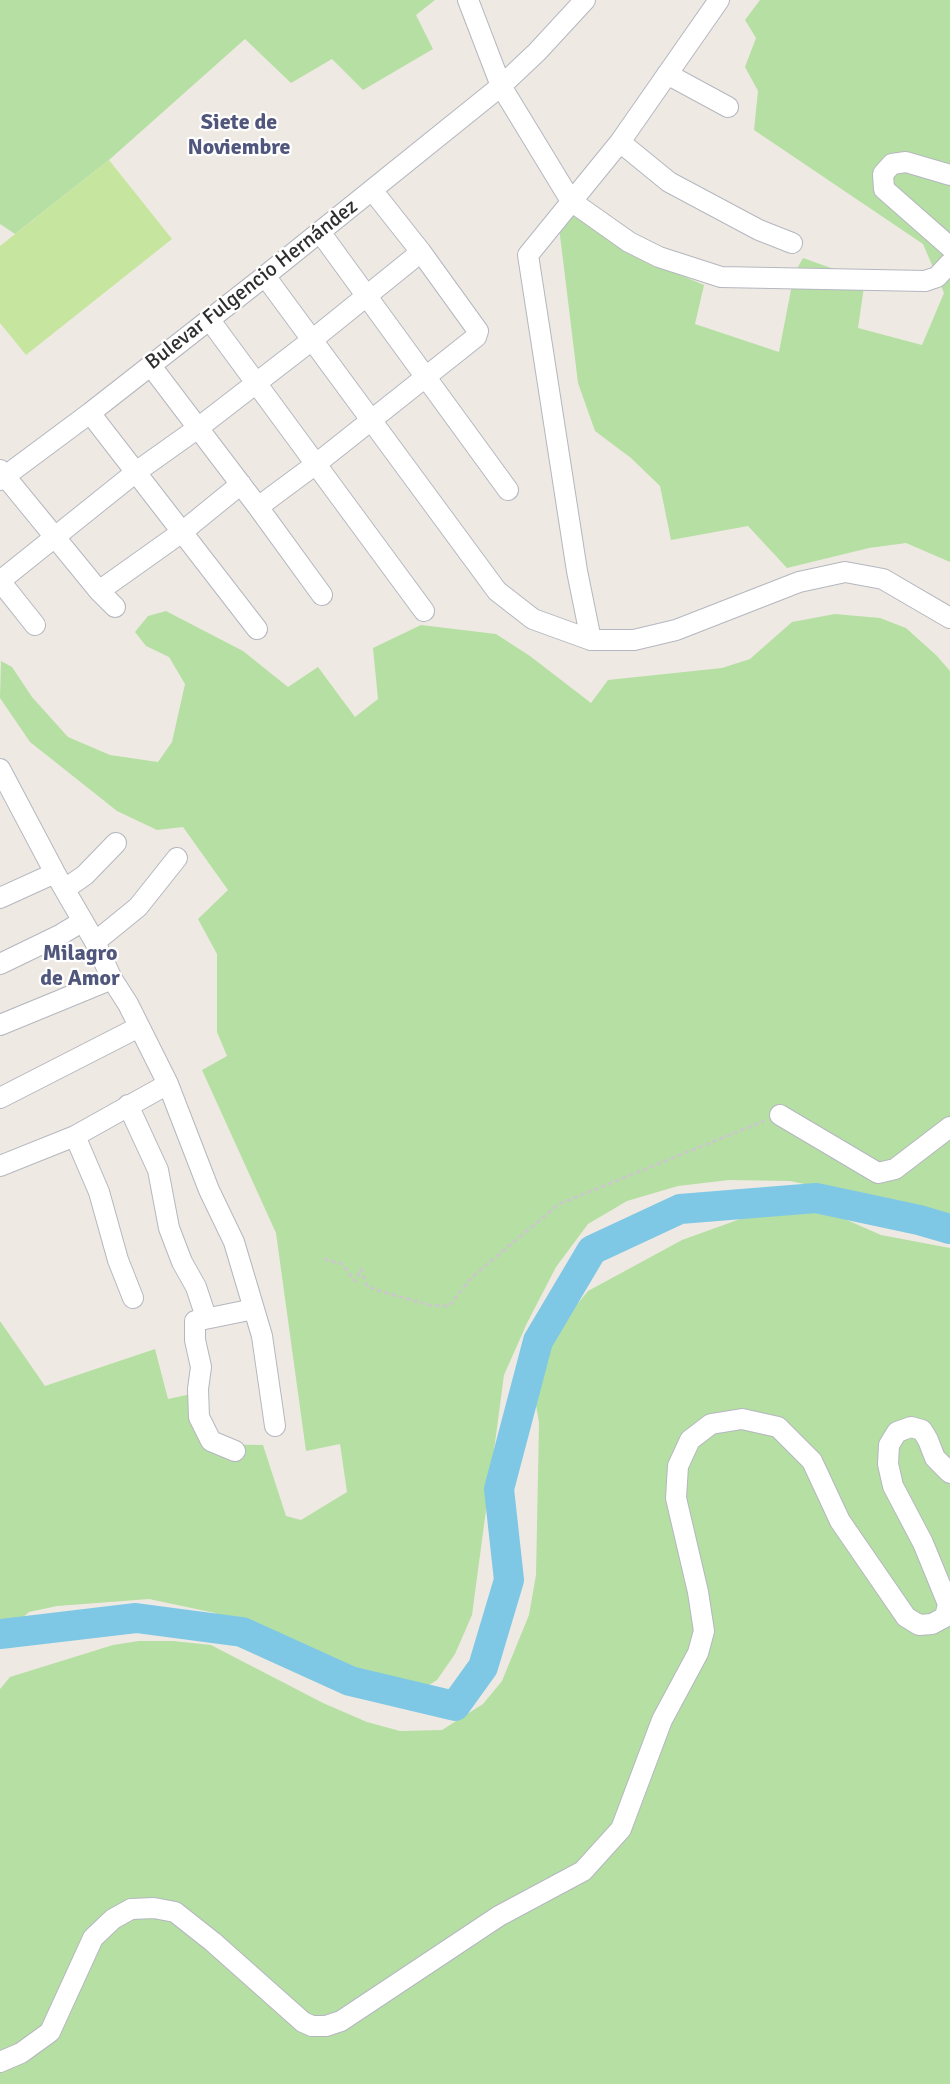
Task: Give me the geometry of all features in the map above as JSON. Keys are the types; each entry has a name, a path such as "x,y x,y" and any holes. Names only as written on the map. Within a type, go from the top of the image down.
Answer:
{"street":[{"path":"468,0 501,86 571,201 629,242 659,257 721,277 925,281 937,277 950,263"},
{"name":"Bulevar Fulgencio Hernández","path":"2,475 90,413 151,366 501,86 537,52 585,0"},
{"path":"591,640 577,571 528,255 620,142 719,0"},
{"path":"667,74 728,107"},
{"path":"620,142 669,182 759,230 792,243"},
{"path":"950,175 906,162 892,164 883,174 884,189 950,247"},
{"path":"258,507 476,337 478,331 421,252 372,190"},
{"path":"320,232 508,490"},
{"path":"35,626 0,581 136,472 256,384 421,252"},
{"path":"265,276 497,591 533,619 591,640 634,640 676,630 799,582 845,572 883,579 950,618"},
{"path":"209,319 424,611"},
{"path":"151,366 322,595"},
{"path":"90,413 257,629"},
{"path":"2,475 115,608"},
{"path":"99,591 182,532 241,484"},
{"path":"0,769 95,942 168,1084 209,1190 234,1242 262,1336 275,1426"},
{"path":"0,898 85,875 116,843"},
{"path":"95,942 138,908 177,858"},
{"path":"0,964 83,921"},
{"path":"0,1025 112,979"},
{"path":"0,1098 139,1027"},
{"path":"0,1166 75,1136 168,1084"},
{"path":"128,1105 158,1170 169,1228 182,1262 196,1287 206,1317"},
{"path":"780,1115 878,1173 895,1169 950,1127"},
{"path":"75,1136 99,1192 118,1260 133,1298"},
{"path":"235,1451 211,1441 199,1417 198,1389 201,1367 195,1340 195,1321 254,1309"},
{"path":"0,2062 21,2053 50,2032 93,1938 113,1919 131,1910 154,1908 175,1912 213,1942 303,2022 312,2026 326,2026 341,2021 499,1916 583,1871 621,1829 662,1720 698,1653 704,1631 698,1592 676,1498 678,1466 690,1440 711,1424 742,1419 778,1427 812,1461 840,1521 906,1617 919,1625 932,1624 945,1617 948,1604 923,1543 893,1486 888,1464 889,1445 897,1432 911,1427 922,1430 935,1458 950,1473"}],"path":[{"path":"324,1259 342,1264 355,1281 361,1269 367,1286 380,1291 429,1305 449,1306 472,1277 559,1204 780,1115"}],"green space":[{"path":"0,0 435,0 416,15 433,49 363,90 332,59 291,83 245,39 109,160 15,234 0,224"},
{"path":"760,0 950,0 950,562 906,543 869,548 787,568 748,526 671,540 660,486 631,458 595,431 578,383 558,219 575,206 625,252 704,285 695,324 779,352 794,274 803,258 865,280 858,328 922,345 944,293 923,244 754,130 758,91 745,67 756,38 745,20"},
{"path":"109,160 172,239 26,355 0,323 0,246"},
{"path":"166,611 243,651 288,687 318,667 355,717 378,699 373,648 421,625 496,634 530,656 591,703 608,680 722,668 750,659 792,622 835,614 880,618 906,628 950,671 950,1225 912,1216 832,1190 790,1181 729,1180 678,1186 627,1201 588,1224 556,1267 527,1323 504,1375 472,1615 455,1654 437,1680 415,1694 369,1680 288,1648 245,1630 215,1613 149,1599 57,1606 29,1612 0,1638 0,1321 45,1386 155,1349 168,1399 196,1393 209,1444 263,1445 286,1516 301,1520 347,1492 340,1444 306,1451 276,1233 202,1070 227,1056 217,1032 217,954 198,919 228,890 183,827 157,830 117,811 30,742 0,698 1,661 12,667 32,697 68,737 110,755 158,762 172,742 185,684 169,657 146,646 135,632 148,616"},
{"path":"786,1207 840,1217 881,1235 950,1248 950,2084 0,2084 0,1689 10,1677 113,1645 139,1641 173,1641 211,1645 323,1703 367,1722 400,1731 442,1730 483,1704 502,1681 529,1615 536,1575 539,1423 533,1387 535,1355 588,1291 682,1240 754,1214"}],"waterway":[{"path":"0,1634 136,1618 242,1632 350,1681 455,1706 483,1667 509,1580 499,1489 538,1341 592,1250 680,1209 816,1198 950,1229"}],"district":[{"name":"Siete de Noviembre","path":"239,136"},
{"name":"Milagro de Amor","path":"80,966"}]}
